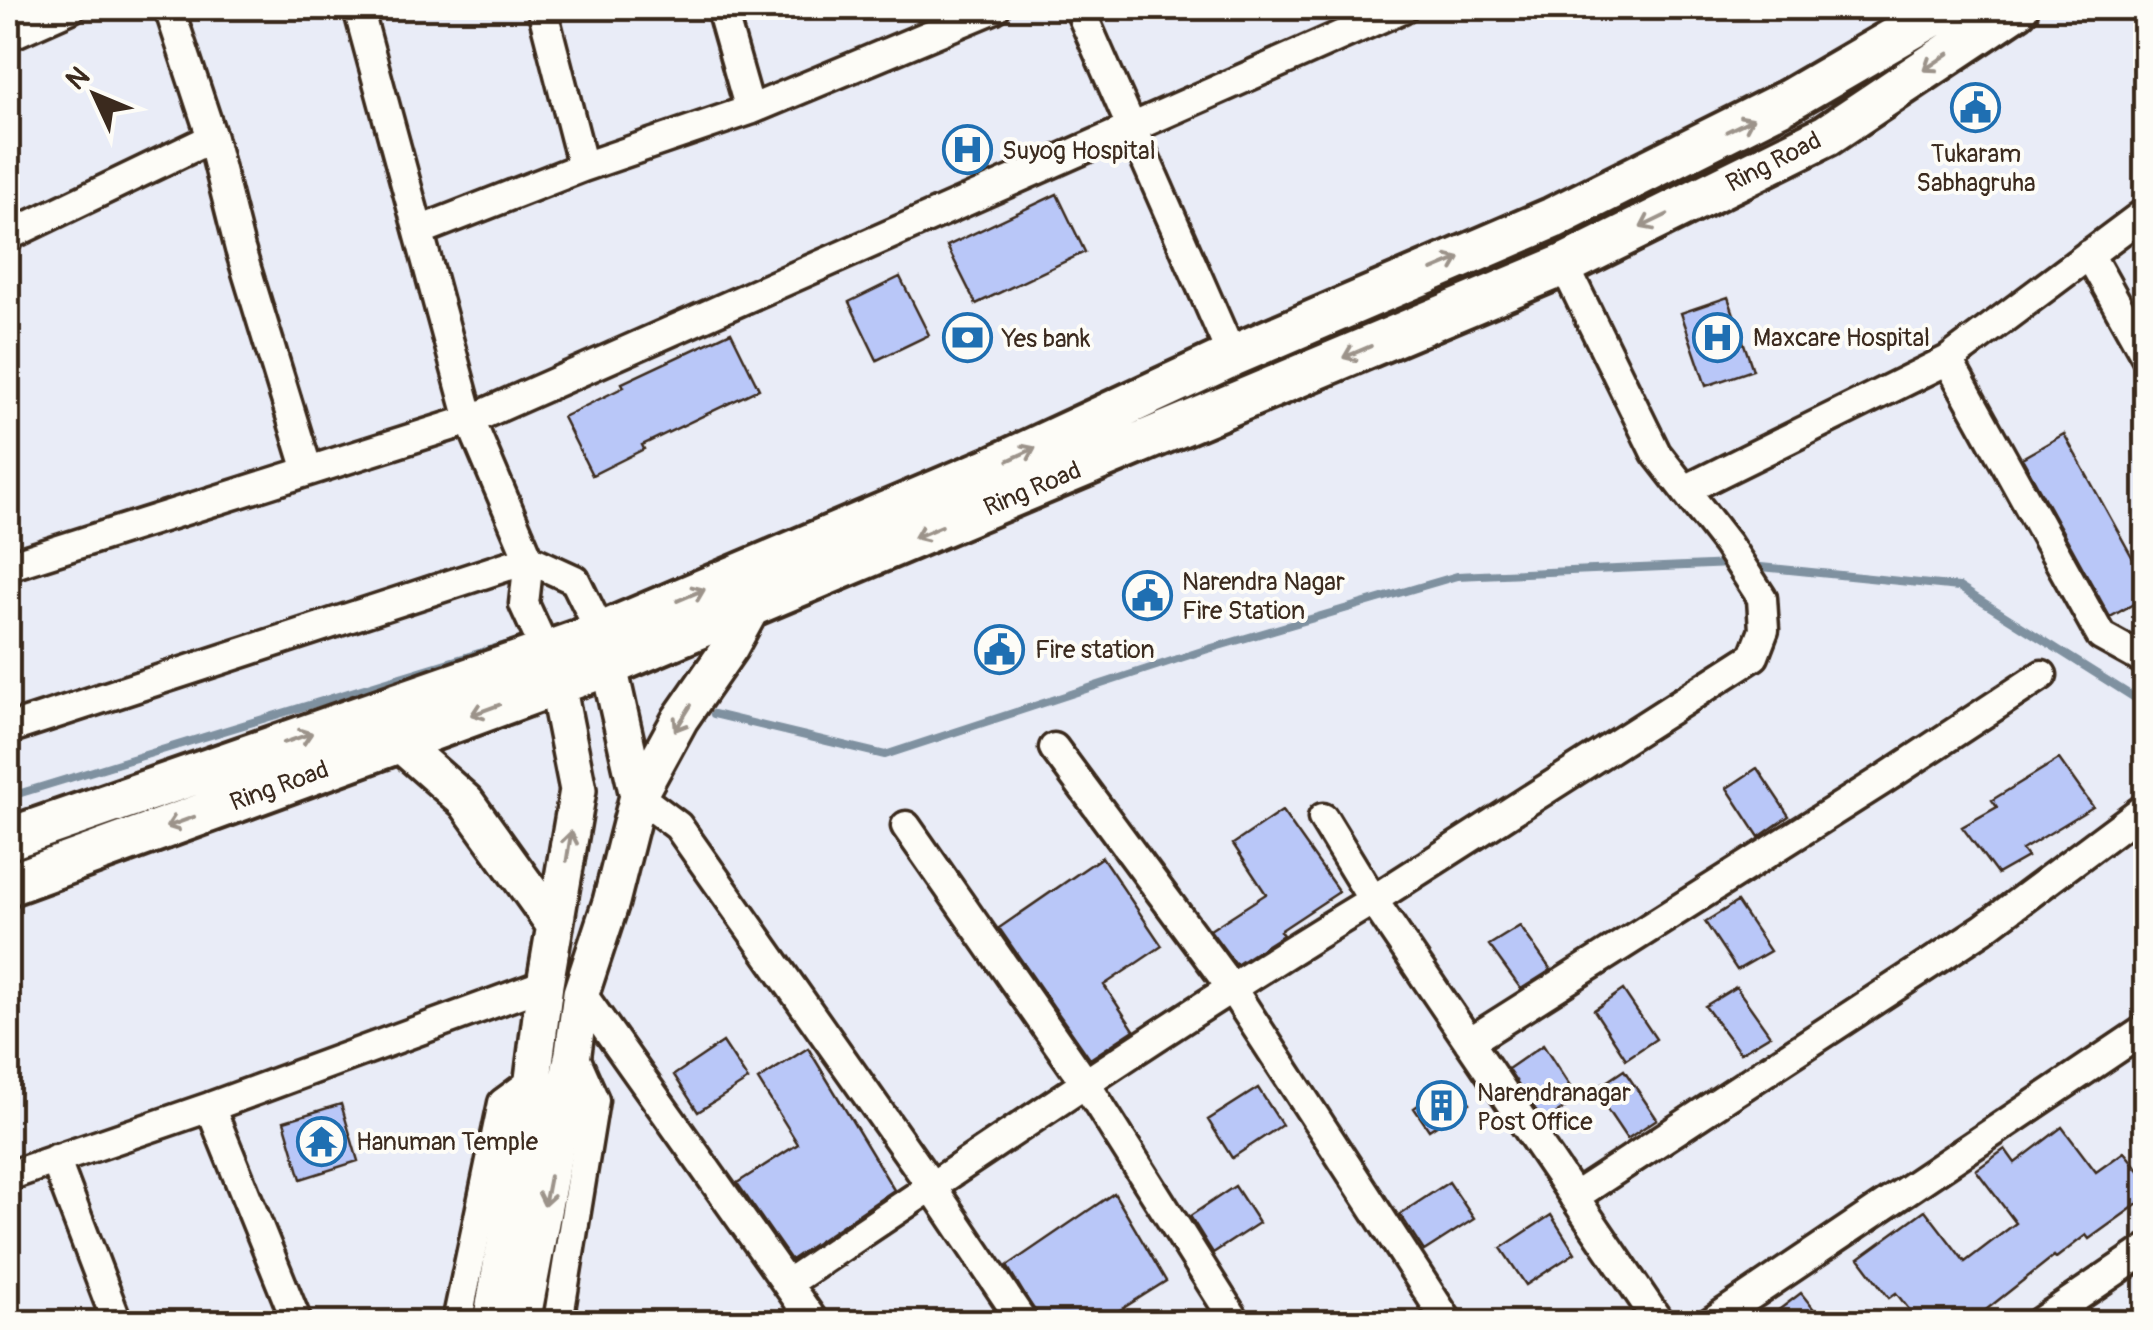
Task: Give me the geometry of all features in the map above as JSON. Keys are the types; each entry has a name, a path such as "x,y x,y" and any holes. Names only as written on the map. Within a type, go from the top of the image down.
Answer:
{"highway":[{"name":"Ring Road","path":"605,649 1232,356 1570,210 1789,100 1947,8"},
{"name":"Ring Road","path":"8,839 752,605 1564,265 1826,135 2017,8"},
{"name":"Ring Road","path":"8,885 398,742 552,668"}],"main road":[{"path":"492,1322 542,1095 573,1052 581,994 611,902 638,796 752,605"},
{"path":"605,649 638,796"},
{"path":"522,1322 542,1095 546,984 578,790 552,668"},
{"path":"398,742 466,802 555,926"}],"street":[{"path":"8,36 71,8"},
{"path":"170,8 212,138 240,249 308,471"},
{"path":"358,8 470,420 529,559 524,604 552,668"},
{"path":"542,8 584,167"},
{"path":"721,8 750,110"},
{"path":"419,231 584,167 750,110 995,8"},
{"path":"1079,8 1232,356"},
{"path":"8,566 470,420 1403,8"},
{"path":"8,236 212,138"},
{"path":"1685,490 1948,360 2146,212"},
{"path":"2089,254 2146,356"},
{"path":"788,1283 1230,986 1373,900 1754,656 1764,630 1762,598 1727,544 1656,453 1564,265"},
{"path":"1948,360 2101,636 2146,661"},
{"path":"8,729 529,559 575,580 605,649"},
{"path":"1469,1042 2042,675"},
{"path":"1054,748 1230,986 1448,1322"},
{"path":"638,796 678,826 1023,1322"},
{"path":"1574,1197 1983,929 2146,807"},
{"path":"1323,818 1373,900 1659,1322"},
{"path":"906,826 1084,1081 1236,1322"},
{"path":"8,1176 546,984"},
{"path":"581,994 814,1322"},
{"path":"1711,1322 2146,1030"},
{"path":"558,1322 594,1100 573,1052"},
{"path":"457,1322 503,1103 542,1095"},
{"path":"210,1106 297,1322"},
{"path":"55,1159 118,1322"},
{"path":"2040,1322 2146,1250"}],"building":[{"path":"1057,194 1085,252 976,304 947,246"},
{"path":"900,277 929,335 877,360 849,302"},
{"path":"1728,297 1753,370 1706,386 1681,313"},
{"path":"731,332 759,389 642,445 644,449 592,475 563,417 624,387 622,383"},
{"path":"2064,434 2146,582 2146,597 2110,617 2022,458"},
{"path":"2059,759 2093,807 2022,850 2027,857 1997,874 1962,827 1997,807 1992,800"},
{"path":"1757,768 1789,816 1759,837 1727,788"},
{"path":"1282,811 1339,892 1236,965 1210,930 1266,894 1233,844"},
{"path":"1102,857 1162,946 1104,985 1134,1030 1090,1059 999,928"},
{"path":"1737,902 1770,951 1737,970 1705,922"},
{"path":"1520,926 1551,970 1521,989 1489,945"},
{"path":"1736,987 1770,1035 1740,1053 1705,1006"},
{"path":"1623,990 1656,1039 1626,1059 1594,1010"},
{"path":"723,1042 748,1080 698,1112 674,1075"},
{"path":"1543,1045 1578,1099 1544,1122 1508,1069"},
{"path":"808,1048 894,1190 791,1260 737,1183 798,1144 758,1080"},
{"path":"1624,1070 1657,1119 1627,1139 1594,1090"},
{"name":"Narendranagar Post Office","path":"1453,1080 1470,1103 1429,1130 1414,1108"},
{"path":"1258,1088 1282,1125 1232,1158 1208,1120"},
{"name":"Hanuman Temple","path":"341,1104 358,1161 301,1179 284,1121"},
{"path":"2062,1127 2096,1172 2124,1152 2146,1179 2146,1198 2089,1239 2086,1235 2054,1256 1977,1317 1972,1311 1957,1322 1919,1322 1896,1293 1889,1298 1859,1258 1925,1210 1965,1262 2016,1223 1976,1170 2005,1149 2015,1163"},
{"path":"1449,1182 1474,1219 1424,1251 1400,1214"},
{"path":"1235,1186 1259,1223 1213,1253 1190,1216"},
{"path":"1114,1193 1166,1281 1101,1322 1041,1322 1007,1266"},
{"path":"1551,1215 1575,1253 1526,1285 1501,1248"},
{"path":"1801,1293 1824,1322 1763,1322"}],"waterway":[{"path":"714,714 885,755 1205,650 1457,576 1732,564"},
{"path":"1751,566 1959,587 2146,705"},
{"path":"8,797 505,645"}],"place":[{"name":"Tukaram Sabhagruha","path":"1976,107"},
{"name":"Suyog Hospital","path":"967,150"},
{"name":"Maxcare Hospital","path":"1718,337"},
{"name":"Yes bank","path":"967,338"},
{"name":"Narendra Nagar Fire Station","path":"1147,595"},
{"name":"Fire station","path":"1000,649"},
{"name":"Narendranagar Post Office","path":"1442,1106"},
{"name":"Hanuman Temple","path":"321,1141"}]}
